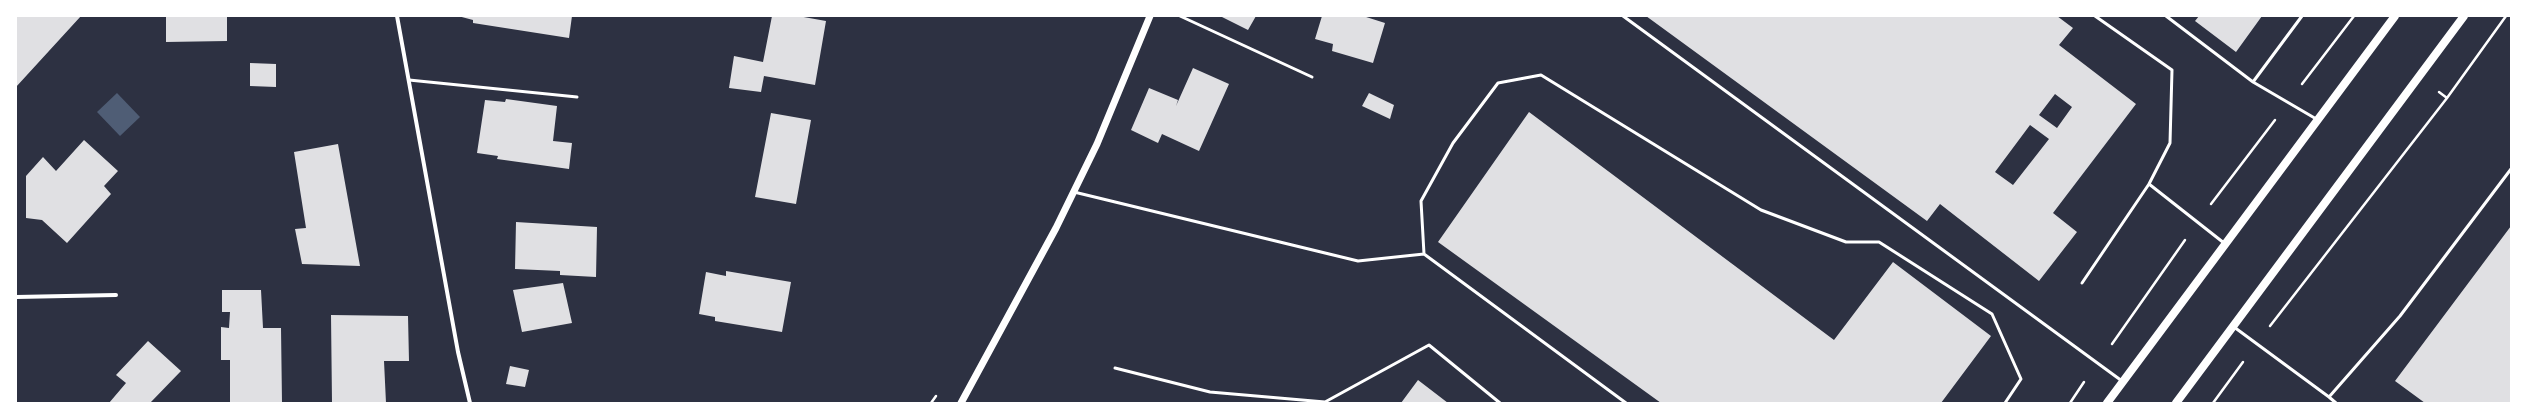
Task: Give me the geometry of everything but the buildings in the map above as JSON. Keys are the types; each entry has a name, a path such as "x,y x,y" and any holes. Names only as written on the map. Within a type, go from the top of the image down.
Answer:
{"main road":[{"path":"2107,403 2395,16"},
{"path":"2176,403 2464,16"}],"street":[{"path":"397,16 458,352 470,403"},
{"path":"961,403 1074,192 1097,144 1150,16"},
{"path":"16,298 116,295"}],"lane":[{"path":"1180,16 1312,77"},
{"path":"1623,16 2123,382"},
{"path":"2082,283 2149,184 2170,143 2172,70 2095,16"},
{"path":"2166,16 2253,82 2318,120"},
{"path":"2253,82 2302,16"},
{"path":"1424,254 1421,201 1453,143 1498,83 1541,74 1761,210 1846,242 1879,242 1992,314 2021,379 2005,403"},
{"path":"409,80 577,97"},
{"path":"2329,397 2400,316 2511,169"},
{"path":"2149,184 2226,244"},
{"path":"1074,192 1358,261 1424,254 1626,403"},
{"path":"2233,326 2336,403"},
{"path":"1115,368 1210,392 1324,402 1429,345 1500,403"}],"path":[{"path":"2213,403 2256,344 2448,98 2506,16"}],"water":[{"path":"117,93 140,117 120,136 97,112"}]}
